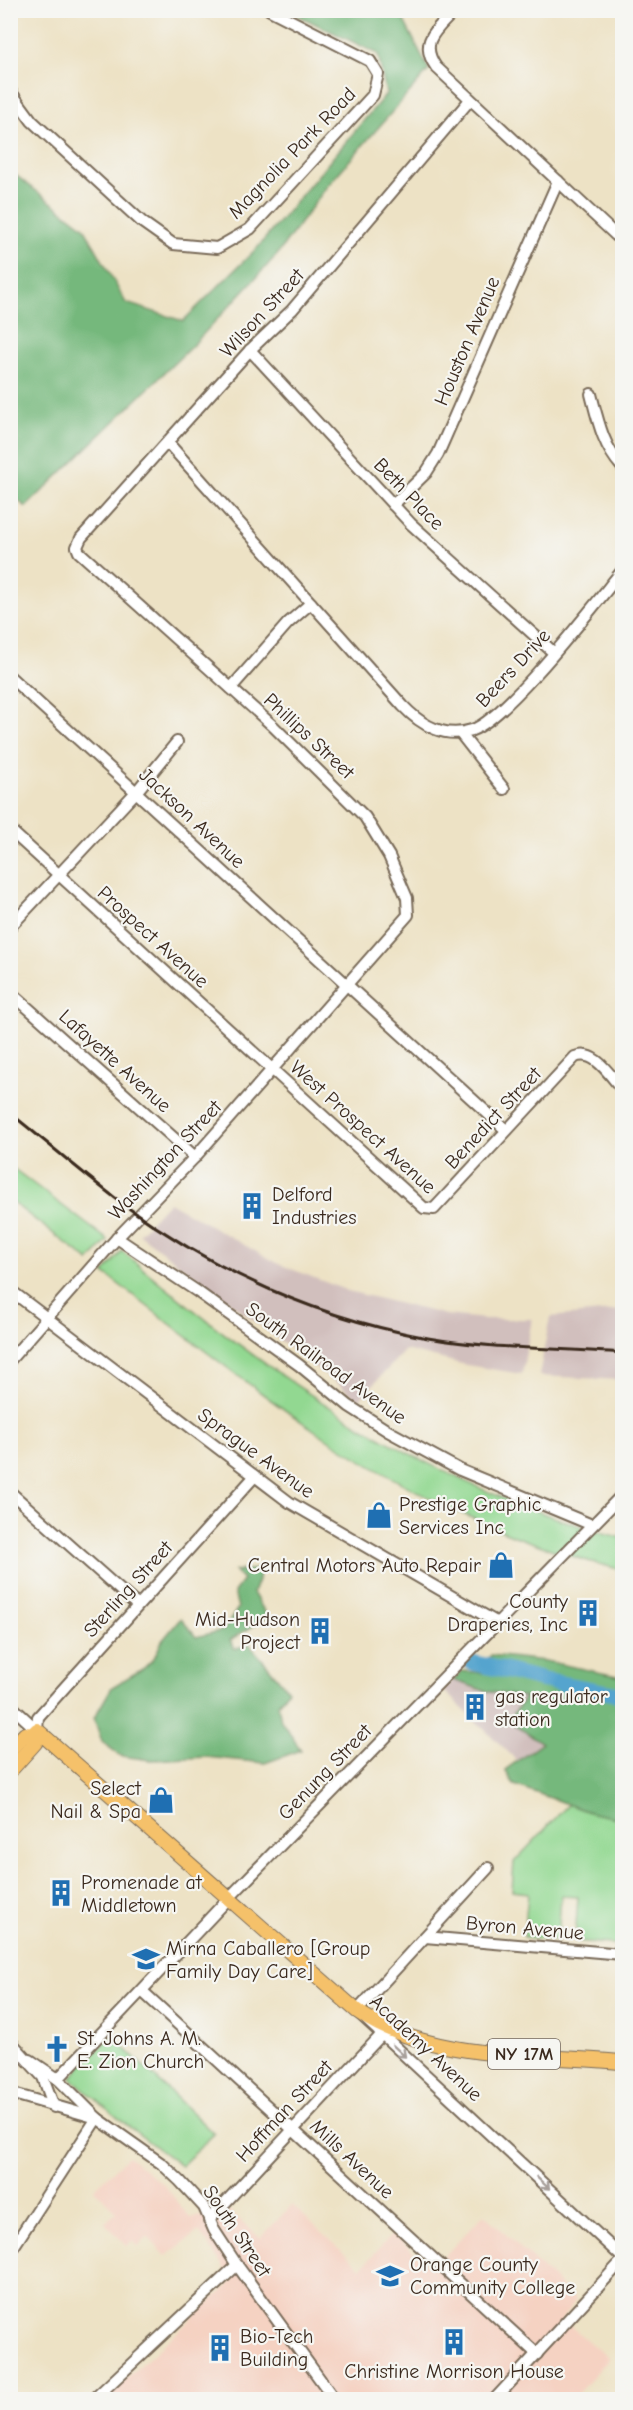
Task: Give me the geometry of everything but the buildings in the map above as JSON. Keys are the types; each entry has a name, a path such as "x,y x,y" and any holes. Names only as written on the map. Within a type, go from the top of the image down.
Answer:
{"main road":[{"path":"10,1750 25,1734 34,1733 35,1743 10,1771"},
{"name":"Academy Avenue","path":"34,1733 357,2011"},
{"name":"NY 17M","path":"357,2011 385,2032 463,2049 622,2062"}],"street":[{"name":"Magnolia Park Road","path":"10,91 32,121 142,222 173,244 217,248 250,229 373,95 378,74 370,61 270,10"},
{"path":"455,10 429,41 427,50 436,67 622,241"},
{"name":"Wilson Street","path":"77,547 78,541 250,350 292,310 469,100"},
{"name":"Houston Avenue","path":"393,505 426,473 438,453 558,181"},
{"name":"Beth Place","path":"250,350 393,505 553,652"},
{"path":"591,394 601,432 612,455 622,467"},
{"path":"168,443 418,721 435,730 460,733 504,789"},
{"name":"Phillips Street","path":"77,547 79,552 332,781 365,817 389,856 407,898 409,910 404,921 347,986"},
{"name":"Beers Drive","path":"460,733 482,726 499,714 622,571"},
{"path":"231,688 288,623 311,603"},
{"name":"Jackson Avenue","path":"10,677 506,1130"},
{"path":"10,927 137,791 177,742"},
{"name":"Prospect Avenue","path":"10,830 272,1070"},
{"name":"Washington Street","path":"10,1360 117,1238 195,1157 347,986"},
{"name":"Lafayette Avenue","path":"10,992 195,1157"},
{"name":"Benedict Street","path":"432,1210 572,1059 583,1054 595,1059 622,1089"},
{"name":"West Prospect Avenue","path":"272,1070 421,1206 432,1210"},
{"name":"South Railroad Avenue","path":"117,1238 198,1292 388,1431 468,1473 592,1525"},
{"name":"Sprague Avenue","path":"10,1290 289,1502 496,1622"},
{"name":"Sterling Street","path":"34,1733 38,1717 254,1477"},
{"path":"10,1492 137,1605"},
{"name":"Genung Street","path":"58,2079 228,1898 622,1495"},
{"name":"Academy Avenue","path":"10,1705 34,1733"},
{"path":"357,2011 488,1868"},
{"name":"Byron Avenue","path":"425,1937 622,1954"},
{"name":"Mills Avenue","path":"142,1991 537,2354"},
{"name":"Academy Avenue","path":"385,2032 622,2258"},
{"name":"Hoffman Street","path":"209,2220 385,2032"},
{"path":"10,2041 30,2060 43,2077 54,2107"},
{"path":"10,2252 97,2118 58,2079 30,2060"},
{"name":"South Street","path":"10,2093 97,2118 162,2164 204,2207 209,2220 237,2265 334,2400"},
{"path":"494,2400 622,2258"},
{"path":"93,2400 237,2265"}],"shaded area":[{"path":"169,1202 276,1263 348,1291 446,1315 485,1319 532,1319 522,1374 466,1365 405,1350 359,1400 139,1234"},
{"path":"622,1310 622,1380 539,1376 550,1317"},
{"path":"462,1671 622,1683 551,1793 443,1690"},
{"name":"Orange County Community College","path":"128,2156 166,2187 190,2218 230,2211 260,2238 292,2205 361,2268 393,2233 432,2269 484,2214 576,2300 562,2319 609,2359 574,2397 577,2399 104,2399 233,2281 199,2231 166,2256 148,2237 138,2246 133,2241 127,2246 105,2223 116,2212 94,2189"}],"green space":[{"path":"289,11 399,11 429,70 328,185 277,255 194,344 26,507 10,494 10,171 84,227 126,303 183,321 258,247 386,94 378,54"},
{"path":"10,1166 108,1240 89,1261 11,1201"},
{"path":"122,1251 236,1342 295,1384 356,1423 420,1459 485,1490 552,1517 622,1538 622,1570 580,1559 498,1529 418,1492 341,1448 254,1388 104,1273"},
{"path":"262,1569 253,1593 268,1617 230,1640 235,1649 249,1644 288,1690 278,1704 281,1721 301,1750 265,1763 206,1757 151,1760 121,1756 102,1742 94,1718 112,1687 144,1668 154,1658 162,1641 181,1618 196,1637 224,1630 238,1608 234,1592 243,1580 234,1571"},
{"path":"491,1655 545,1661 622,1677 622,1819 592,1813 514,1785 505,1770 542,1743 509,1721 525,1697 485,1691 453,1680 462,1671 495,1674 485,1665"},
{"path":"618,1752 622,1754 622,1945 575,1941 578,1897 561,1896 558,1940 524,1937 528,1893 512,1891 514,1862"},
{"path":"111,2035 214,2134 181,2166 124,2123 71,2078"}],"waterway":[{"path":"471,1662 542,1680 622,1695"}],"railway":[{"path":"10,1113 112,1196 162,1231 233,1272 308,1305 387,1329 452,1342 622,1353"}],"place":[{"name":"Delford Industries","path":"252,1206"},
{"name":"Prestige Graphic Services Inc","path":"379,1515"},
{"name":"Central Motors Auto Repair","path":"501,1565"},
{"name":"County Draperies, Inc","path":"588,1613"},
{"name":"Mid-Hudson Project","path":"320,1631"},
{"name":"gas regulator station","path":"475,1707"},
{"name":"Select Nail & Spa","path":"161,1800"},
{"name":"Promenade at Middletown","path":"61,1893"},
{"name":"Mirna Caballero [Group Family Day Care]","path":"146,1959"},
{"name":"St. Johns A. M. E. Zion Church","path":"57,2049"},
{"name":"Orange County Community College","path":"390,2276"},
{"name":"Christine Morrison House","path":"454,2342"},
{"name":"Bio-Tech Building","path":"220,2348"}]}
